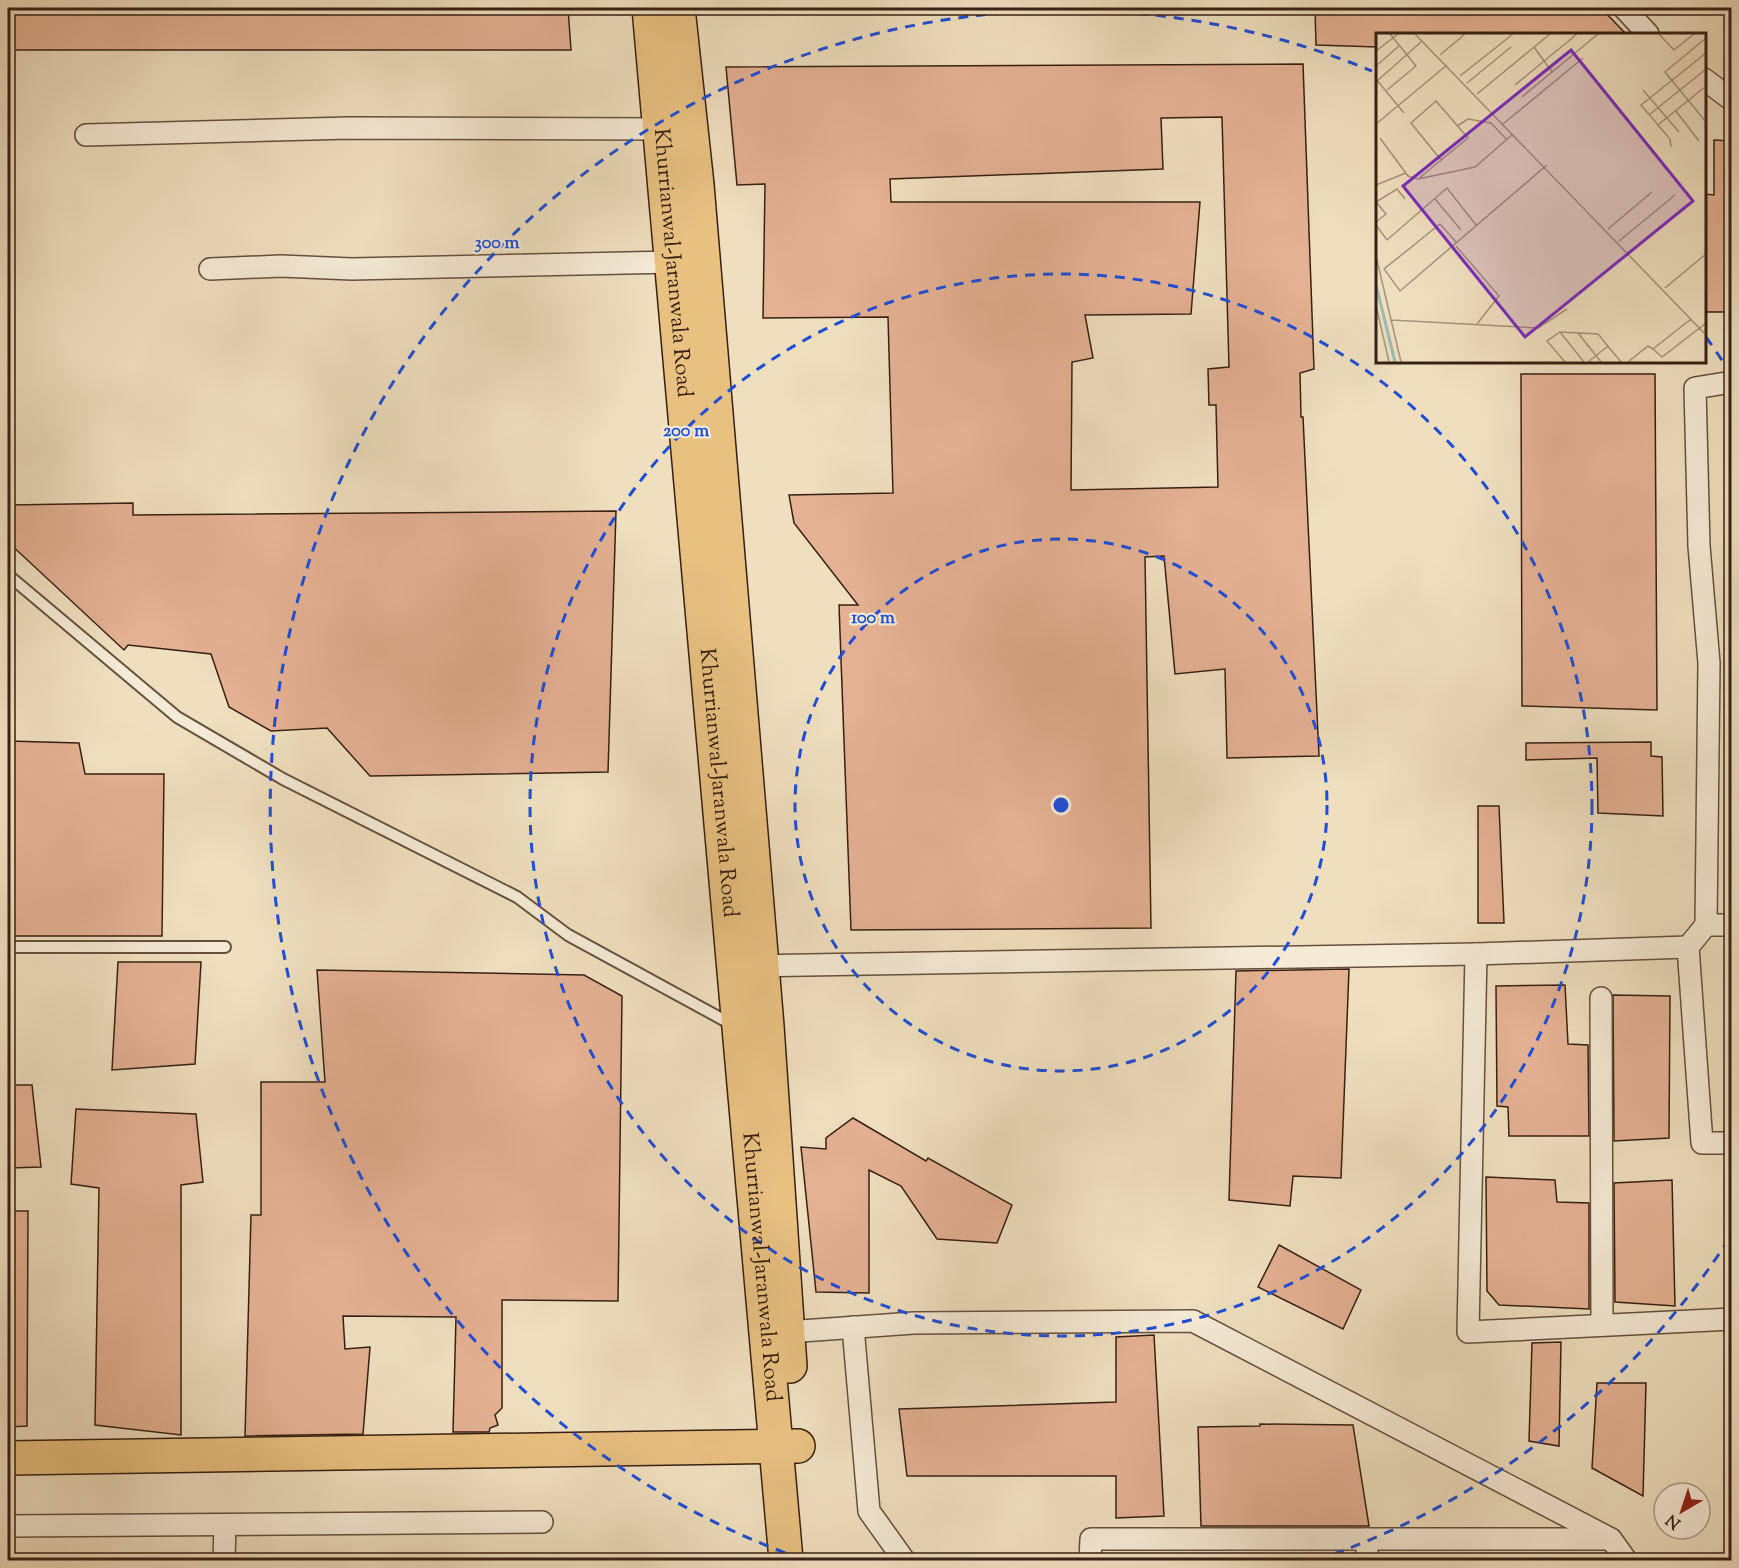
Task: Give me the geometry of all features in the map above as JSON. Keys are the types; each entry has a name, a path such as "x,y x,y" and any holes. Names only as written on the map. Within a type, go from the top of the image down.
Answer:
{"main road":[{"name":"Khurrianwal-Jaranwala Road","path":"649,8 746,966 767,1026 787,1332 786,1560"},
{"name":"Khurrianwal-Jaranwala Road","path":"678,8 697,185 746,966 736,1026 786,1446 807,1560"},
{"path":"8,1458 786,1446"}],"street":[{"path":"1624,8 1647,33"},
{"path":"1706,81 1731,100"},
{"path":"86,135 349,129 661,129"},
{"path":"210,270 281,266 352,269 673,262"},
{"path":"1731,382 1695,388 1699,546 1709,663 1706,925 1688,946 1702,1143 1731,1143"},
{"path":"1706,925 1731,925"},
{"path":"746,966 1476,954 1688,946"},
{"path":"1476,954 1468,1332 1731,1319"},
{"path":"1602,998 1602,1325"},
{"path":"787,1332 914,1323 1193,1321 1611,1539 1626,1560"},
{"path":"853,1327 869,1511 903,1560"},
{"path":"8,1526 542,1522"},
{"path":"224,1560 225,1525"},
{"path":"1090,1560 1091,1539 1611,1539"},
{"path":"1367,1539 1367,1560"}],"lane":[{"path":"8,574 177,717 284,779 517,897 568,935 736,1026"},
{"path":"8,947 225,946"}],"building":[{"path":"8,8 568,8 571,50 8,50"},
{"path":"1315,8 1601,8 1625,33 1376,33 1376,47 1316,45"},
{"path":"1303,64 1314,369 1300,373 1301,417 1303,417 1319,756 1227,758 1225,669 1175,674 1164,556 1145,557 1151,928 851,930 839,605 858,605 794,523 789,495 893,493 888,317 763,318 765,184 737,185 726,67","holes":["1222,117 1229,367 1208,369 1209,405 1216,405 1218,487 1071,490 1072,362 1093,358 1085,315 1191,314 1200,202 891,202 890,179 1163,169 1161,118"]},
{"path":"1714,140 1731,141 1731,312 1706,312 1706,194 1714,195"},
{"path":"1521,374 1655,374 1657,710 1522,706"},
{"path":"133,503 133,515 616,511 608,772 370,776 327,728 271,731 229,707 211,654 128,645 124,650 8,542 8,505"},
{"path":"8,741 79,743 85,774 164,774 162,936 8,936"},
{"path":"1651,742 1651,756 1662,757 1663,816 1598,813 1597,758 1526,760 1526,743"},
{"path":"1478,806 1499,806 1504,923 1478,923"},
{"path":"118,962 201,962 195,1064 112,1070"},
{"path":"1349,969 1341,1178 1293,1176 1290,1206 1229,1200 1236,971"},
{"path":"317,970 584,975 622,996 618,1301 502,1300 502,1408 495,1415 498,1425 490,1428 489,1432 453,1432 456,1317 343,1316 345,1349 370,1347 363,1434 245,1436 251,1215 261,1215 261,1082 325,1082"},
{"path":"1565,985 1568,1044 1588,1045 1589,1136 1509,1136 1508,1107 1497,1106 1496,986"},
{"path":"1613,995 1670,996 1669,1138 1614,1141"},
{"path":"8,1085 32,1085 41,1167 8,1168"},
{"path":"76,1109 196,1114 203,1182 181,1185 181,1435 95,1425 99,1188 71,1184"},
{"path":"853,1118 926,1161 928,1158 1012,1205 997,1243 937,1239 901,1186 869,1170 869,1293 816,1292 801,1147 826,1149 826,1138"},
{"path":"1486,1177 1555,1180 1557,1202 1589,1203 1589,1309 1499,1305 1487,1291"},
{"path":"1672,1180 1675,1306 1615,1302 1614,1183"},
{"path":"8,1211 28,1211 27,1426 8,1427"},
{"path":"1279,1245 1361,1290 1343,1329 1258,1287"},
{"path":"1154,1335 1164,1516 1116,1518 1116,1476 907,1476 899,1409 1116,1402 1116,1337"},
{"path":"1561,1342 1559,1446 1529,1441 1532,1343"},
{"path":"1597,1383 1646,1383 1643,1496 1592,1468"},
{"path":"1260,1424 1353,1425 1369,1526 1201,1526 1198,1427 1260,1426"}]}
